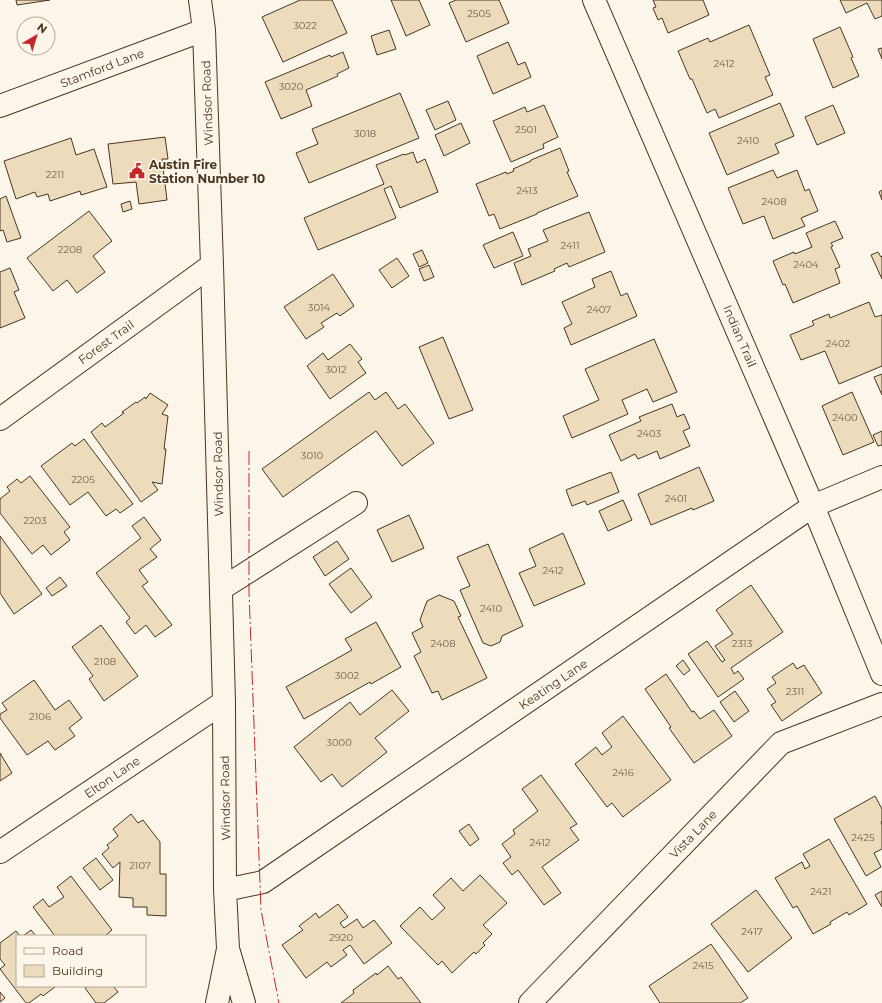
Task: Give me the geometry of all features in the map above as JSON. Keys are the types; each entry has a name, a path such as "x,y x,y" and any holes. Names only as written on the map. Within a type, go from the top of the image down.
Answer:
{"street":[{"name":"Windsor Road","path":"200,0 204,30 212,265 224,702 225,890 228,949 244,1003"},
{"name":"Indian Trail","path":"594,0 813,506 882,674"},
{"name":"Stamford Lane","path":"0,106 204,30"},
{"name":"Forest Trail","path":"0,419 212,265"},
{"name":"Keating Lane","path":"225,890 263,882 813,506 882,477"},
{"path":"220,590 356,503"},
{"name":"Elton Lane","path":"0,852 224,702"},
{"name":"Vista Lane","path":"530,1003 781,743 882,704"},
{"name":"Windsor Road","path":"217,1003 228,949"}],"building":[{"path":"16,0 50,0 17,5"},
{"path":"300,0 332,0 347,33 283,62 262,17"},
{"path":"391,0 419,0 430,25 406,36"},
{"path":"456,0 499,0 509,23 466,42 449,3"},
{"path":"653,0 703,0 709,15 668,33 662,18 658,20 653,8 656,7"},
{"path":"840,0 882,0 882,16 875,19 867,3 846,13"},
{"path":"749,25 770,75 765,77 773,95 719,118 715,109 707,113 678,51 708,38 710,42"},
{"path":"840,27 853,57 851,58 859,76 833,88 813,39"},
{"path":"389,30 396,49 377,55 371,36"},
{"path":"508,42 518,65 525,62 531,77 493,94 477,56"},
{"path":"882,48 882,59 878,49"},
{"path":"343,52 349,68 337,74 338,76 306,90 312,106 281,119 265,82 330,55 331,57"},
{"path":"400,93 419,138 309,183 296,153 318,144 312,129"},
{"path":"448,101 456,120 435,130 426,110"},
{"path":"780,103 794,136 775,144 779,153 727,175 709,133"},
{"path":"544,105 558,137 543,144 544,148 511,162 493,121 525,107 527,112"},
{"path":"833,105 845,133 817,145 805,117"},
{"path":"461,123 470,143 444,156 435,135"},
{"name":"Austin Fire Station Number 10","path":"165,137 168,159 162,159 167,200 139,204 136,182 113,184 108,144"},
{"path":"71,138 76,155 94,149 107,187 81,195 80,191 50,201 48,194 37,197 35,192 16,199 4,161"},
{"path":"560,148 569,171 567,172 578,196 500,229 494,214 489,216 476,184 506,172 507,174 514,171 513,169 531,160"},
{"path":"413,152 417,163 425,159 438,192 400,208 391,186 384,189 396,218 318,250 304,218 384,184 376,165"},
{"path":"773,170 777,178 797,170 805,191 809,189 818,211 801,218 805,226 773,239 764,216 743,224 728,188"},
{"path":"882,190 882,200 879,192"},
{"path":"6,196 21,238 7,242 3,230 0,231 0,199"},
{"path":"130,201 132,209 123,212 121,204"},
{"path":"89,211 112,241 93,256 105,272 77,293 67,280 53,291 27,258"},
{"path":"589,212 605,252 569,267 567,263 554,269 555,271 522,285 514,263 531,256 528,249 548,241 543,230"},
{"path":"835,221 843,238 831,243 833,246 831,247 840,267 835,269 840,283 793,303 785,284 783,285 773,261 794,252 795,254 812,247 806,233"},
{"path":"513,232 523,256 494,268 483,245"},
{"path":"422,250 428,263 419,267 413,254"},
{"path":"878,252 881,257 882,256 882,279 871,255"},
{"path":"397,258 409,276 392,288 379,270"},
{"path":"429,265 434,277 424,281 419,269"},
{"path":"10,268 19,290 14,292 25,318 0,328 0,272"},
{"path":"611,271 621,296 627,293 637,316 571,345 564,328 572,324 562,302 595,287 592,279"},
{"path":"333,274 354,306 340,316 337,313 321,323 324,327 306,339 284,307"},
{"path":"869,302 875,317 882,315 882,366 839,384 825,351 801,360 790,335 814,325 812,321 829,314 830,318"},
{"path":"443,337 473,410 449,419 419,347"},
{"path":"654,339 677,392 653,402 647,389 622,400 628,414 572,438 563,416 599,400 585,369"},
{"path":"350,344 362,359 358,362 366,373 330,399 307,366 323,353 328,360"},
{"path":"882,374 882,395 874,377"},
{"path":"369,392 375,400 386,392 398,409 405,404 434,443 402,466 376,431 283,497 262,469"},
{"path":"852,392 874,442 843,455 822,406"},
{"path":"150,393 168,405 162,414 168,416 164,449 166,449 162,484 152,482 158,490 141,502 91,432 102,423 105,427 136,402 137,403 145,397 146,399"},
{"path":"672,404 677,417 684,414 690,428 683,431 690,446 660,459 657,451 638,459 635,454 621,461 609,435 641,421 639,417"},
{"path":"882,431 882,445 878,446 873,435"},
{"path":"84,439 133,504 120,513 116,509 106,516 88,492 70,505 41,466 72,443 75,446"},
{"path":"699,467 714,501 693,510 692,508 651,525 638,494"},
{"path":"611,472 619,492 587,505 585,501 572,506 566,490"},
{"path":"30,476 70,527 64,532 70,540 51,555 43,545 32,554 0,513 0,499 10,491 7,487 17,479 21,483"},
{"path":"623,500 632,520 608,531 599,511"},
{"path":"409,515 424,548 392,562 377,530"},
{"path":"144,517 161,540 150,549 157,557 139,570 148,582 142,586 172,625 155,637 146,625 135,634 126,622 130,618 96,573 141,538 132,526"},
{"path":"563,533 585,584 534,606 519,573 536,566 529,549"},
{"path":"0,536 42,594 14,614 0,593"},
{"path":"337,541 349,559 325,576 313,557"},
{"path":"488,544 523,626 502,636 500,642 491,646 483,643 460,590 470,586 457,557"},
{"path":"351,568 372,597 351,613 329,584"},
{"path":"60,577 67,586 52,596 46,588"},
{"path":"751,585 783,632 731,668 734,674 738,671 744,679 718,697 688,654 707,641 722,662 725,660 715,646 733,634 716,610"},
{"path":"439,595 454,601 461,616 458,617 487,678 442,700 438,691 432,693 414,656 421,652 412,633 423,627 420,620 427,601"},
{"path":"376,622 401,667 371,684 370,682 304,719 286,687 352,650 345,639"},
{"path":"101,625 138,676 104,701 89,679 93,676 72,647"},
{"path":"683,660 690,670 684,675 676,666"},
{"path":"793,663 797,669 804,665 822,693 782,721 771,705 776,702 767,689 776,683 772,677"},
{"path":"666,674 692,712 694,711 700,719 714,710 732,736 694,763 669,728 671,727 645,689"},
{"path":"34,680 55,710 69,700 82,718 69,728 75,736 55,750 48,741 27,755 0,718 0,714 7,710 2,703"},
{"path":"392,690 409,711 375,738 387,752 342,787 332,774 321,782 294,747 350,702 360,715"},
{"path":"735,691 749,711 734,722 720,702"},
{"path":"623,716 671,780 623,817 612,803 607,807 575,764 596,747 602,755 612,747 602,733"},
{"path":"0,753 12,773 0,781"},
{"path":"541,775 577,824 570,828 579,840 542,867 561,893 544,905 518,870 512,875 503,863 511,857 502,844 515,834 513,830 538,811 522,789"},
{"path":"875,796 882,809 882,849 874,853 881,867 866,876 834,819"},
{"path":"131,814 138,823 143,820 160,842 160,874 166,874 166,916 147,915 147,907 133,907 133,898 119,897 120,862 113,868 102,854 109,848 107,845 118,836 113,829"},
{"path":"469,824 479,839 470,846 459,831"},
{"path":"829,839 867,904 849,915 847,912 830,922 831,924 813,934 797,906 793,908 775,878 802,862 805,869 810,866 803,854"},
{"path":"96,858 113,880 100,890 83,868"},
{"path":"480,875 507,903 483,925 492,934 483,943 485,945 476,954 474,952 452,973 442,961 438,965 400,926 420,907 432,920 445,908 433,895 451,878 463,891"},
{"path":"71,876 112,930 106,935 54,935 33,907 43,899 49,907 64,897 57,887"},
{"path":"756,890 792,938 748,972 711,924"},
{"path":"882,891 882,907 875,895"},
{"path":"338,904 348,917 340,923 344,928 357,919 363,928 374,920 392,943 364,964 350,945 343,950 347,955 331,967 327,962 306,978 282,945 303,930 299,926 316,913 319,918"},
{"path":"31,930 35,935 24,935"},
{"path":"16,931 19,935 16,935 16,987 55,987 43,996 41,994 29,1003 26,1003 0,969 5,965 0,959 0,943"},
{"path":"711,944 748,998 740,1003 660,1003 649,986"},
{"path":"388,966 398,979 401,977 421,1003 341,1003 354,993 353,990 376,973 377,975"},
{"path":"114,987 118,992 104,1003 96,1003 85,988"},
{"path":"0,992 5,998 0,1002"}],"power":[{"path":"249,451 249,592 261,910 279,1003"}],"place":[{"name":"Austin Fire Station Number 10","path":"137,171"}]}
